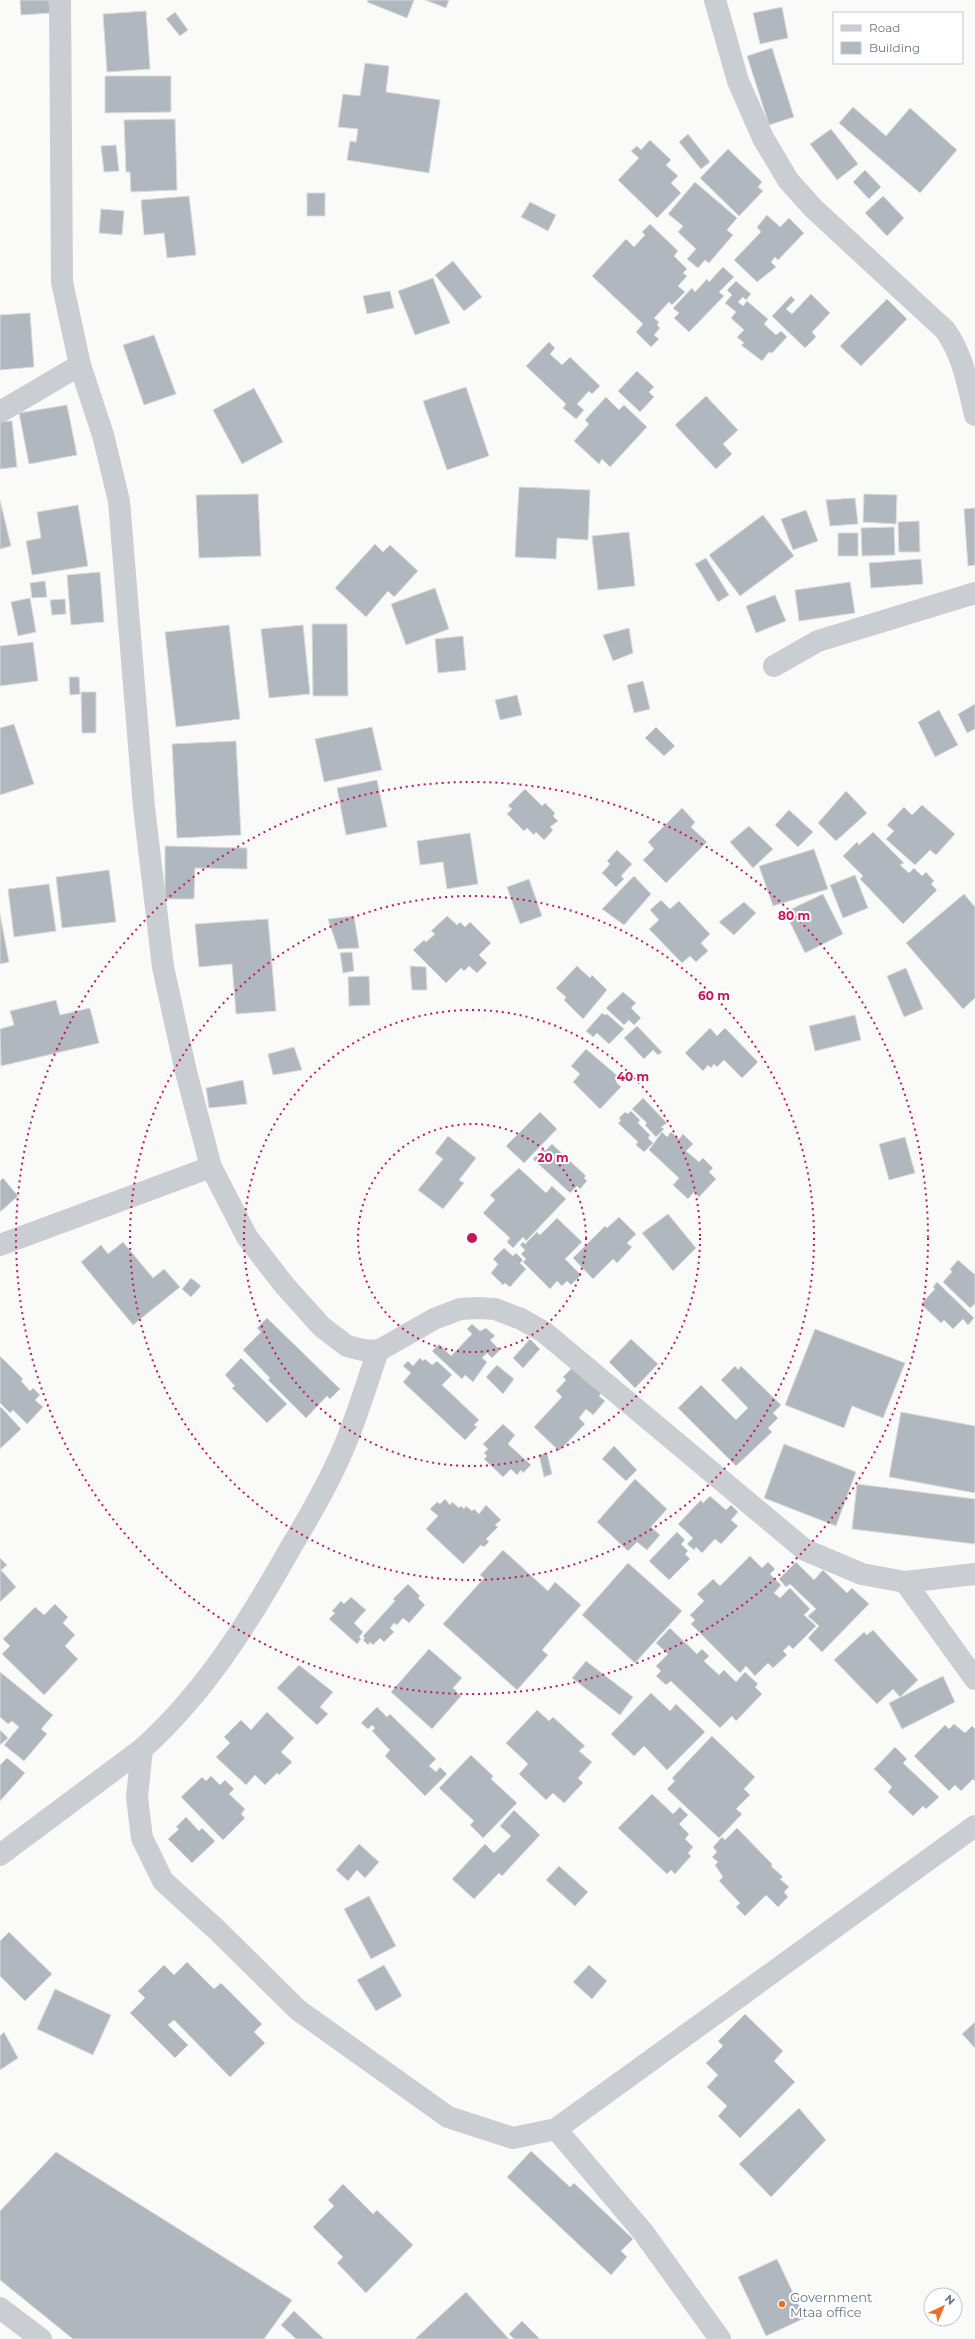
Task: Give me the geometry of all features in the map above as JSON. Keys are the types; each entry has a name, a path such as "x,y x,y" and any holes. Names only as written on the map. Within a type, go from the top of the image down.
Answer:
{"street":[{"path":"60,0 62,282 80,365 103,435 119,501 144,807 163,967 186,1072 211,1167 247,1237 285,1286 316,1321 346,1346 363,1350 378,1351 434,1318 460,1309 495,1309 521,1319 544,1332 805,1550 862,1574 905,1582 975,1574"},
{"path":"715,0 738,82 763,138 788,180 813,208 945,330 955,344 961,358 975,415"},
{"path":"0,412 80,365"},
{"path":"774,666 818,641 975,593"},
{"path":"0,1244 211,1167"},
{"path":"0,1855 142,1749 161,1732 196,1694 242,1628 278,1571 314,1506 342,1453 378,1351"},
{"path":"905,1582 975,1679"},
{"path":"142,1749 137,1797 142,1838 163,1881 217,1930 298,2010 448,2117 513,2138 556,2129 975,1826"},
{"path":"0,1837 24,1838"},
{"path":"556,2129 643,2232 720,2339"},
{"path":"0,2308 40,2339"}],"building":[{"path":"20,0 49,0 50,13 21,15"},
{"path":"368,0 414,0 407,18 367,2"},
{"path":"425,0 449,0 446,8"},
{"path":"782,7 788,38 760,44 753,13"},
{"path":"146,11 150,69 107,72 103,14"},
{"path":"175,12 188,30 180,36 166,19"},
{"path":"772,48 794,117 769,125 747,56"},
{"path":"365,63 389,66 386,92 440,100 429,173 347,160 350,141 356,142 358,129 338,127 343,94 360,96"},
{"path":"105,76 171,76 171,112 105,113"},
{"path":"853,107 886,136 910,108 957,150 920,193 839,123"},
{"path":"175,119 177,190 131,192 130,172 126,172 124,120"},
{"path":"831,129 858,164 837,180 810,144"},
{"path":"688,134 710,162 701,169 679,142"},
{"path":"650,140 671,160 666,165 678,176 671,183 681,193 657,218 618,180 639,158 631,151 637,146 641,150"},
{"path":"116,145 119,171 104,172 101,146"},
{"path":"728,149 762,182 758,187 763,191 739,216 700,178"},
{"path":"865,170 881,187 869,199 853,182"},
{"path":"695,182 737,218 727,230 733,235 709,263 705,260 698,268 687,259 696,249 678,232 683,226 668,214"},
{"path":"307,193 325,193 325,216 307,216"},
{"path":"189,196 196,255 167,258 164,233 144,235 141,200"},
{"path":"883,196 904,218 887,236 865,213"},
{"path":"530,202 556,215 548,231 521,217"},
{"path":"101,209 124,211 122,235 99,233"},
{"path":"767,215 780,227 789,218 804,233 778,260 775,257 771,262 776,267 757,282 734,260 761,232 757,227"},
{"path":"650,224 678,251 674,256 687,269 683,273 687,276 678,286 685,292 672,305 669,302 654,318 659,322 657,325 660,328 654,335 659,339 651,347 636,332 643,324 592,276 626,239 634,247 645,235 642,232"},
{"path":"453,261 482,297 464,311 435,275"},
{"path":"723,267 734,277 719,292 724,296 689,332 674,318 679,313 673,308 692,288 695,292 707,279 709,282"},
{"path":"433,278 450,323 415,335 398,291"},
{"path":"736,281 751,294 746,300 743,297 738,302 743,306 747,301 768,319 764,324 776,335 781,331 787,337 772,353 769,352 762,361 741,345 744,343 737,337 744,330 731,318 736,312 725,303 732,295 727,290"},
{"path":"390,291 394,308 367,314 363,296"},
{"path":"811,294 830,313 812,332 816,337 805,348 772,316 791,296 795,300 786,309 792,314"},
{"path":"887,299 907,319 861,366 840,346"},
{"path":"30,313 34,367 0,370 0,315"},
{"path":"154,335 176,394 144,405 123,345"},
{"path":"549,342 555,348 550,354 562,365 570,357 600,386 592,394 589,391 577,404 584,410 576,419 563,408 566,404 526,366"},
{"path":"637,371 654,387 649,392 654,397 640,412 618,391"},
{"path":"466,387 489,456 447,470 423,401"},
{"path":"254,388 283,442 242,464 213,410"},
{"path":"706,396 738,430 723,444 732,454 716,469 675,425"},
{"path":"606,397 619,410 624,405 647,427 610,467 602,459 599,464 574,441 589,424 585,420"},
{"path":"67,405 77,455 29,464 19,413"},
{"path":"12,421 17,467 0,469 0,422"},
{"path":"519,487 590,490 588,540 557,538 556,559 515,557"},
{"path":"258,494 261,556 199,558 196,495"},
{"path":"864,494 897,495 896,524 863,522"},
{"path":"855,498 858,524 830,526 826,500"},
{"path":"0,500 11,546 0,549"},
{"path":"78,505 88,566 32,575 26,541 41,538 37,512"},
{"path":"975,508 975,565 968,566 964,509"},
{"path":"806,510 818,541 793,550 781,519"},
{"path":"763,515 794,556 740,596 709,555"},
{"path":"919,521 920,552 899,552 898,522"},
{"path":"894,527 895,555 862,556 861,528"},
{"path":"629,532 635,586 598,590 592,536"},
{"path":"838,533 858,533 858,556 838,556"},
{"path":"375,544 383,552 390,545 418,571 394,597 388,591 366,617 335,588"},
{"path":"706,558 729,595 718,602 695,564"},
{"path":"921,559 923,584 871,588 869,563"},
{"path":"100,572 104,622 71,625 67,575"},
{"path":"45,581 47,597 32,598 30,583"},
{"path":"850,582 855,613 799,621 795,590"},
{"path":"435,588 449,629 406,645 391,604"},
{"path":"775,595 786,621 756,633 746,606"},
{"path":"30,598 36,632 18,636 11,602"},
{"path":"65,599 66,614 52,615 50,600"},
{"path":"312,624 347,624 348,696 313,696"},
{"path":"229,625 240,719 176,727 165,632"},
{"path":"303,625 310,694 269,698 261,629"},
{"path":"629,628 633,653 613,661 603,635"},
{"path":"463,636 466,670 438,673 435,639"},
{"path":"33,642 38,681 0,686 0,646"},
{"path":"69,677 79,677 80,694 70,695"},
{"path":"643,681 650,709 634,713 627,685"},
{"path":"81,692 96,692 96,733 82,733"},
{"path":"517,695 522,715 500,720 495,700"},
{"path":"975,704 975,729 967,733 958,714"},
{"path":"939,710 958,745 935,757 918,722"},
{"path":"14,724 34,784 0,795 0,728"},
{"path":"372,727 382,770 324,782 315,739"},
{"path":"656,727 675,746 664,756 645,738"},
{"path":"236,741 241,835 177,838 172,744"},
{"path":"377,780 387,827 346,835 337,788"},
{"path":"525,789 542,806 545,803 555,813 553,816 558,821 550,827 553,830 544,840 536,832 534,835 527,828 524,831 507,814 512,809 508,806"},
{"path":"846,791 867,813 836,841 818,823"},
{"path":"922,805 955,834 936,855 930,850 915,865 886,839 894,831 887,825 904,807 912,815"},
{"path":"682,808 695,822 691,827 707,842 666,883 643,860 654,849 648,842"},
{"path":"789,810 813,832 798,847 775,825"},
{"path":"749,826 773,849 753,868 730,842"},
{"path":"873,832 904,863 900,865 909,873 914,868 922,876 926,872 934,881 931,884 937,890 903,924 860,879 863,876 843,856 857,842 859,845"},
{"path":"470,833 478,884 447,889 443,862 420,865 417,841"},
{"path":"165,846 247,848 247,869 195,868 194,899 165,899"},
{"path":"814,849 828,889 773,906 759,866"},
{"path":"617,850 632,864 621,876 624,879 616,887 602,873 610,864 607,861"},
{"path":"109,870 116,922 62,928 56,877"},
{"path":"855,875 868,908 843,918 830,885"},
{"path":"634,876 651,894 624,925 602,909"},
{"path":"529,879 542,916 520,924 507,887"},
{"path":"49,884 56,931 14,937 8,889"},
{"path":"823,894 843,934 805,953 785,912"},
{"path":"964,894 975,907 975,998 963,1009 906,943"},
{"path":"661,900 670,909 679,901 710,934 701,943 708,951 696,962 690,956 682,963 649,929 659,920 650,910"},
{"path":"744,902 756,913 734,935 719,922"},
{"path":"0,914 9,962 0,964"},
{"path":"354,916 359,948 338,949 328,919"},
{"path":"447,916 457,925 460,922 465,927 470,922 491,943 479,955 487,963 477,973 469,966 464,971 461,968 446,983 413,950 424,940 426,942 435,934 431,931"},
{"path":"268,919 276,1011 236,1014 232,964 199,967 195,924"},
{"path":"352,952 354,971 343,973 340,953"},
{"path":"410,966 426,967 427,990 412,990"},
{"path":"577,966 590,978 592,975 607,990 583,1019 564,1000 566,997 556,988"},
{"path":"906,968 923,1009 904,1017 887,976"},
{"path":"369,976 370,1005 349,1006 348,977"},
{"path":"623,992 636,1003 631,1008 641,1018 634,1025 629,1020 624,1025 606,1008"},
{"path":"56,1000 60,1015 90,1008 99,1043 1,1066 0,1029 14,1025 10,1011"},
{"path":"602,1013 605,1015 607,1014 624,1029 609,1044 597,1033 593,1037 586,1031"},
{"path":"855,1015 861,1040 815,1051 809,1026"},
{"path":"637,1026 662,1052 658,1055 653,1050 644,1059 624,1038"},
{"path":"710,1028 717,1036 725,1028 758,1062 742,1078 724,1060 717,1067 714,1064 711,1068 708,1065 703,1071 685,1053"},
{"path":"294,1047 302,1070 273,1075 268,1054"},
{"path":"586,1049 620,1078 616,1082 621,1087 600,1109 573,1082 580,1074 571,1066"},
{"path":"243,1080 247,1104 209,1108 206,1088"},
{"path":"643,1098 667,1123 661,1127 664,1129 656,1137 645,1125 647,1123 632,1109"},
{"path":"631,1111 640,1120 638,1123 650,1135 648,1138 653,1143 644,1152 636,1145 638,1142 618,1123 621,1121 619,1118 625,1112 628,1114"},
{"path":"540,1112 557,1129 524,1163 506,1146"},
{"path":"662,1132 667,1137 671,1132 679,1139 683,1134 693,1144 686,1151 699,1162 703,1158 713,1168 709,1172 716,1179 699,1197 694,1192 688,1199 673,1185 679,1178 649,1150"},
{"path":"448,1136 476,1158 459,1180 464,1183 443,1209 418,1190 443,1159 435,1153"},
{"path":"905,1137 915,1173 889,1180 879,1144"},
{"path":"552,1144 586,1176 584,1178 587,1181 580,1189 577,1186 570,1193 533,1159 543,1148 545,1151"},
{"path":"519,1168 546,1193 552,1186 566,1199 526,1241 523,1237 513,1248 507,1242 510,1238 483,1213 495,1200 490,1195"},
{"path":"3,1178 18,1196 0,1212 0,1181"},
{"path":"668,1214 696,1248 673,1271 642,1233"},
{"path":"619,1217 636,1234 627,1243 632,1247 617,1263 613,1259 593,1279 573,1258 605,1226 607,1228"},
{"path":"557,1218 582,1242 565,1259 581,1275 571,1285 567,1281 562,1286 557,1281 550,1289 523,1262 526,1259 521,1254 525,1250 520,1245 523,1242 525,1244 537,1232 540,1235"},
{"path":"123,1242 153,1278 164,1269 180,1287 133,1325 81,1262 101,1245 108,1254"},
{"path":"504,1248 513,1256 516,1253 523,1260 520,1263 526,1269 510,1287 505,1283 503,1285 491,1273 498,1264 493,1259"},
{"path":"958,1260 974,1274 975,1273 975,1304 970,1308 943,1282 952,1272 950,1269"},
{"path":"191,1278 201,1286 191,1297 182,1289"},
{"path":"937,1282 974,1318 968,1325 963,1319 953,1329 944,1320 941,1323 921,1304 935,1289 933,1287"},
{"path":"267,1318 340,1389 330,1399 327,1396 306,1418 268,1380 270,1378 243,1350 261,1332 257,1328"},
{"path":"472,1324 480,1331 486,1328 495,1336 490,1340 500,1350 492,1358 487,1353 482,1358 487,1362 473,1382 465,1375 462,1379 432,1351 439,1344 451,1356 472,1334 467,1329"},
{"path":"815,1329 905,1363 883,1418 852,1406 844,1428 785,1405"},
{"path":"530,1339 540,1349 523,1368 513,1358"},
{"path":"631,1339 658,1364 635,1388 609,1362"},
{"path":"0,1356 23,1379 21,1381 30,1391 33,1388 40,1395 35,1400 43,1407 27,1424 13,1410 10,1413 0,1403"},
{"path":"241,1358 287,1404 267,1423 232,1388 235,1386 225,1375"},
{"path":"420,1358 423,1361 425,1359 432,1365 437,1361 452,1375 442,1385 479,1420 474,1425 477,1427 465,1440 403,1382 411,1373 403,1366 408,1361 413,1366"},
{"path":"497,1365 514,1379 503,1394 486,1377"},
{"path":"735,1366 738,1370 741,1366 781,1405 773,1413 778,1418 768,1428 772,1432 736,1466 678,1408 701,1385 736,1420 748,1408 721,1380"},
{"path":"573,1367 605,1389 599,1396 605,1401 593,1415 586,1409 579,1418 585,1424 559,1451 534,1427 562,1397 556,1391 566,1380 563,1377"},
{"path":"1,1407 21,1429 0,1449 0,1408"},
{"path":"901,1412 975,1426 975,1493 889,1477"},
{"path":"503,1424 515,1435 508,1444 531,1465 523,1473 521,1470 517,1475 511,1469 503,1477 484,1459 487,1456 484,1453 488,1449 483,1444"},
{"path":"784,1444 856,1472 836,1526 764,1498"},
{"path":"614,1446 637,1470 626,1481 602,1459"},
{"path":"547,1453 552,1474 544,1477 539,1455"},
{"path":"635,1479 667,1509 651,1527 660,1535 647,1550 637,1542 628,1551 597,1522"},
{"path":"857,1484 975,1499 975,1544 852,1529"},
{"path":"710,1496 726,1510 731,1505 738,1512 731,1520 738,1526 721,1544 715,1539 702,1553 696,1547 694,1550 687,1544 693,1538 678,1524 701,1500 703,1503"},
{"path":"445,1499 450,1505 452,1502 459,1508 461,1506 464,1509 466,1506 472,1511 474,1509 479,1514 486,1505 501,1520 495,1525 498,1527 486,1539 489,1542 484,1547 481,1545 463,1564 426,1529 438,1516 430,1509 437,1502 440,1504"},
{"path":"677,1532 685,1540 681,1544 688,1551 685,1554 690,1559 669,1580 649,1561"},
{"path":"503,1550 548,1591 555,1582 581,1605 542,1650 548,1655 517,1690 443,1624 484,1578 480,1575"},
{"path":"750,1556 762,1568 768,1562 775,1569 770,1574 781,1585 774,1593 780,1598 790,1588 810,1609 804,1615 816,1626 793,1649 789,1645 783,1651 787,1655 773,1668 768,1663 755,1676 746,1666 740,1673 691,1624 695,1620 690,1615 704,1601 697,1594 713,1579 720,1586"},
{"path":"0,1558 7,1565 1,1570 16,1587 0,1602"},
{"path":"796,1562 814,1580 823,1570 847,1593 852,1588 869,1604 822,1652 808,1638 819,1626 808,1616 816,1609 790,1584 786,1587 779,1579"},
{"path":"628,1563 682,1611 635,1663 582,1615"},
{"path":"408,1584 420,1596 418,1598 425,1605 409,1623 403,1618 397,1625 394,1623 390,1628 394,1632 384,1642 380,1638 373,1645 370,1642 368,1645 363,1640 365,1638 363,1636 395,1601 393,1599"},
{"path":"351,1597 366,1610 354,1623 363,1632 359,1637 361,1639 357,1644 329,1619 335,1613 332,1611 341,1601 344,1604"},
{"path":"55,1604 68,1617 63,1623 75,1635 65,1646 78,1659 44,1695 2,1654 10,1646 3,1639 35,1607 44,1615"},
{"path":"670,1628 697,1654 702,1649 709,1656 704,1661 719,1675 724,1670 736,1682 745,1672 758,1684 755,1687 762,1694 736,1721 732,1716 720,1728 671,1681 666,1685 656,1676 661,1671 656,1666 668,1654 656,1643"},
{"path":"873,1630 918,1680 900,1697 893,1689 877,1704 834,1660 864,1632 867,1635"},
{"path":"429,1649 462,1678 453,1688 461,1696 432,1729 391,1692"},
{"path":"586,1661 633,1697 620,1715 572,1678"},
{"path":"299,1665 333,1692 320,1707 328,1714 317,1725 277,1688"},
{"path":"0,1672 53,1715 41,1729 47,1734 24,1761 4,1745 19,1727 12,1721 8,1724 0,1717"},
{"path":"943,1676 955,1702 902,1729 889,1703"},
{"path":"651,1693 670,1711 676,1704 705,1732 667,1770 644,1746 634,1756 611,1734"},
{"path":"377,1707 387,1717 390,1714 436,1759 429,1766 436,1772 440,1767 447,1774 425,1796 385,1756 390,1750 372,1731 375,1728 372,1725 368,1729 361,1723"},
{"path":"537,1710 549,1721 553,1717 585,1746 579,1751 592,1762 578,1778 583,1783 564,1803 553,1793 546,1800 519,1774 528,1764 506,1743"},
{"path":"267,1712 294,1738 281,1752 292,1762 279,1775 277,1773 265,1785 255,1775 246,1785 216,1757 230,1743 224,1737 241,1720 251,1730"},
{"path":"954,1724 965,1733 972,1726 975,1729 975,1781 973,1779 961,1791 955,1785 949,1791 914,1756 945,1725 949,1729"},
{"path":"0,1730 8,1738 0,1745"},
{"path":"712,1736 755,1777 744,1789 750,1795 736,1809 742,1814 719,1838 667,1789 675,1781 672,1778"},
{"path":"895,1747 907,1759 903,1763 939,1797 926,1809 923,1806 913,1816 888,1792 892,1787 874,1769"},
{"path":"471,1755 493,1776 491,1779 517,1803 483,1838 470,1825 474,1821 439,1788"},
{"path":"7,1758 25,1773 0,1801 0,1765"},
{"path":"211,1776 220,1785 225,1780 234,1789 229,1794 245,1809 241,1814 245,1818 223,1840 181,1797 202,1777 206,1781"},
{"path":"652,1794 673,1814 680,1807 688,1815 679,1824 689,1834 685,1839 693,1847 688,1853 691,1856 675,1874 671,1870 667,1874 618,1828"},
{"path":"514,1810 540,1835 502,1876 499,1873 474,1899 452,1879 485,1844 494,1853 511,1836 500,1826"},
{"path":"186,1817 199,1831 202,1828 215,1841 192,1863 168,1839 179,1829 176,1827"},
{"path":"737,1828 772,1864 771,1866 783,1877 780,1879 789,1887 784,1892 788,1897 778,1907 766,1895 745,1916 736,1907 740,1903 719,1881 723,1877 715,1865 718,1862 712,1857 717,1852 713,1847 722,1837 725,1840"},
{"path":"359,1844 379,1862 365,1878 357,1870 348,1881 336,1870"},
{"path":"559,1866 588,1892 575,1906 546,1880"},
{"path":"369,1896 396,1946 371,1959 344,1909"},
{"path":"9,1932 52,1974 25,2001 0,1976 0,1941"},
{"path":"187,1962 214,1989 221,1983 262,2024 254,2032 265,2043 230,2077 174,2020 168,2025 188,2045 175,2058 130,2013 145,1998 138,1991 164,1965 174,1975"},
{"path":"384,1965 402,1996 376,2011 357,1980"},
{"path":"589,1965 607,1981 592,1999 573,1982"},
{"path":"55,1989 111,2015 93,2055 37,2029"},
{"path":"745,2014 783,2051 774,2061 795,2082 740,2138 718,2116 727,2106 707,2087 718,2075 706,2063 723,2046 718,2041"},
{"path":"975,2022 975,2048 962,2034"},
{"path":"4,2032 18,2058 0,2070 0,2036"},
{"path":"799,2108 826,2140 771,2197 739,2164"},
{"path":"531,2151 570,2187 574,2183 633,2239 621,2251 627,2257 611,2275 507,2177"},
{"path":"56,2152 292,2300 264,2339 73,2339 0,2280 0,2211"},
{"path":"343,2184 373,2214 377,2210 413,2245 366,2293 337,2263 343,2257 313,2227 334,2206 328,2200"},
{"path":"777,2259 805,2318 766,2336 738,2277"},
{"path":"466,2292 509,2339 415,2339"},
{"path":"294,2311 324,2339 296,2339 281,2325"},
{"path":"522,2321 540,2339 514,2339 509,2334"}],"place":[{"name":"Government Mtaa office","path":"782,2304"}]}
